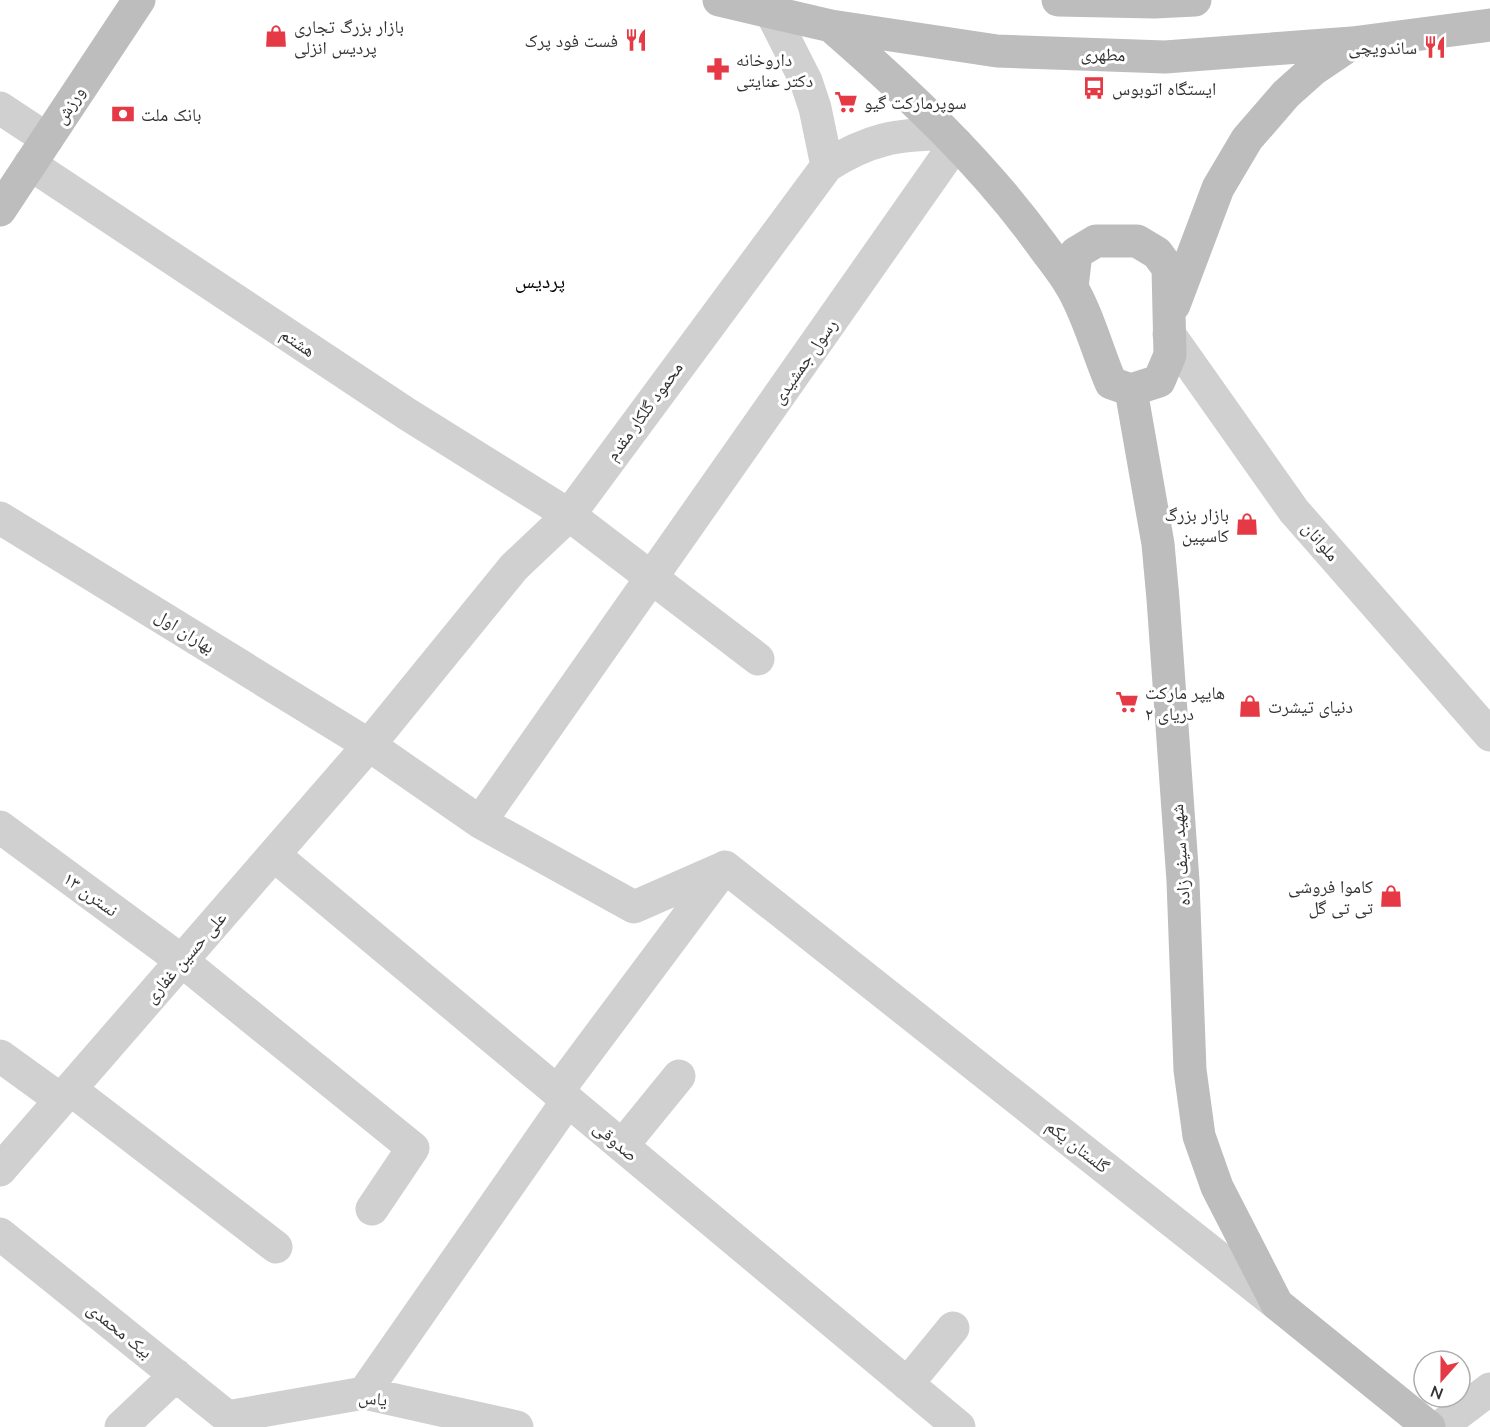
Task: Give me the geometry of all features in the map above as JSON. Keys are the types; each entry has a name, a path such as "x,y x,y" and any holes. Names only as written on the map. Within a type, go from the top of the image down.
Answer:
{"street":[{"name":"ورزش","path":"0,210 139,0"},
{"name":"مطهری","path":"719,0 831,26 997,51 1166,57 1352,43 1490,25"},
{"path":"1058,0 1154,2 1195,0"},
{"path":"771,12 806,81 815,108 827,166"},
{"path":"831,26 891,79 995,184 1072,287 1111,383 1131,390 1159,381 1170,355 1168,268 1157,253 1137,241 1096,242 1076,253 1072,287"},
{"path":"1169,326 1218,188 1247,139 1293,88 1314,69 1352,43"},
{"name":"هشتم","path":"0,108 38,152 407,414 569,514 758,659"},
{"name":"محمود گلکار مقدم","path":"369,745 514,567 569,514 827,166 847,153 875,140 909,134 951,138"},
{"name":"رسول جمشیدی","path":"480,822 652,578 951,138"},
{"name":"ملوانان","path":"1169,326 1294,511 1490,735"},
{"name":"شهید سیف زاده","path":"1131,390 1158,544 1173,766 1184,881 1190,1070 1199,1136 1217,1187 1277,1304"},
{"name":"بهاران اول","path":"0,518 369,745 480,822 634,907 725,867"},
{"name":"علی حسین غفاری","path":"0,1170 369,745"},
{"name":"نسترن ۱۳","path":"0,827 182,961 413,1148 372,1209"},
{"name":"صدوقی","path":"274,855 907,1384 945,1423"},
{"path":"364,1393 563,1096 725,867"},
{"name":"گلستان یکم","path":"725,867 1429,1427"},
{"path":"0,1056 65,1095 276,1247"},
{"path":"622,1146 680,1076"},
{"name":"بیک محمدی","path":"0,1234 233,1422"},
{"path":"907,1384 953,1328"},
{"path":"121,1427 176,1375"},
{"path":"1440,1427 1490,1389"},
{"name":"یاس","path":"233,1422 364,1393 517,1427"}],"place":[{"name":"بازار بزرگ تجاری پردیس انزلی","path":"276,36"},
{"name":"فست فود پرک","path":"636,40"},
{"name":"ساندویچی","path":"1435,47"},
{"name":"داروخانه دکتر عنایتی","path":"718,69"},
{"name":"ایستگاه اتوبوس","path":"1094,88"},
{"name":"سوپرمارکت گیو","path":"846,102"},
{"name":"بانک ملت","path":"123,114"},
{"name":"بازار بزرگ کاسپین","path":"1247,524"},
{"name":"هایپر مارکت دریای ۲","path":"1127,702"},
{"name":"دنیای تیشرت","path":"1250,706"},
{"name":"کاموا فروشی تی تی گل","path":"1391,896"}],"district":[{"name":"پردیس","path":"540,280"}]}
